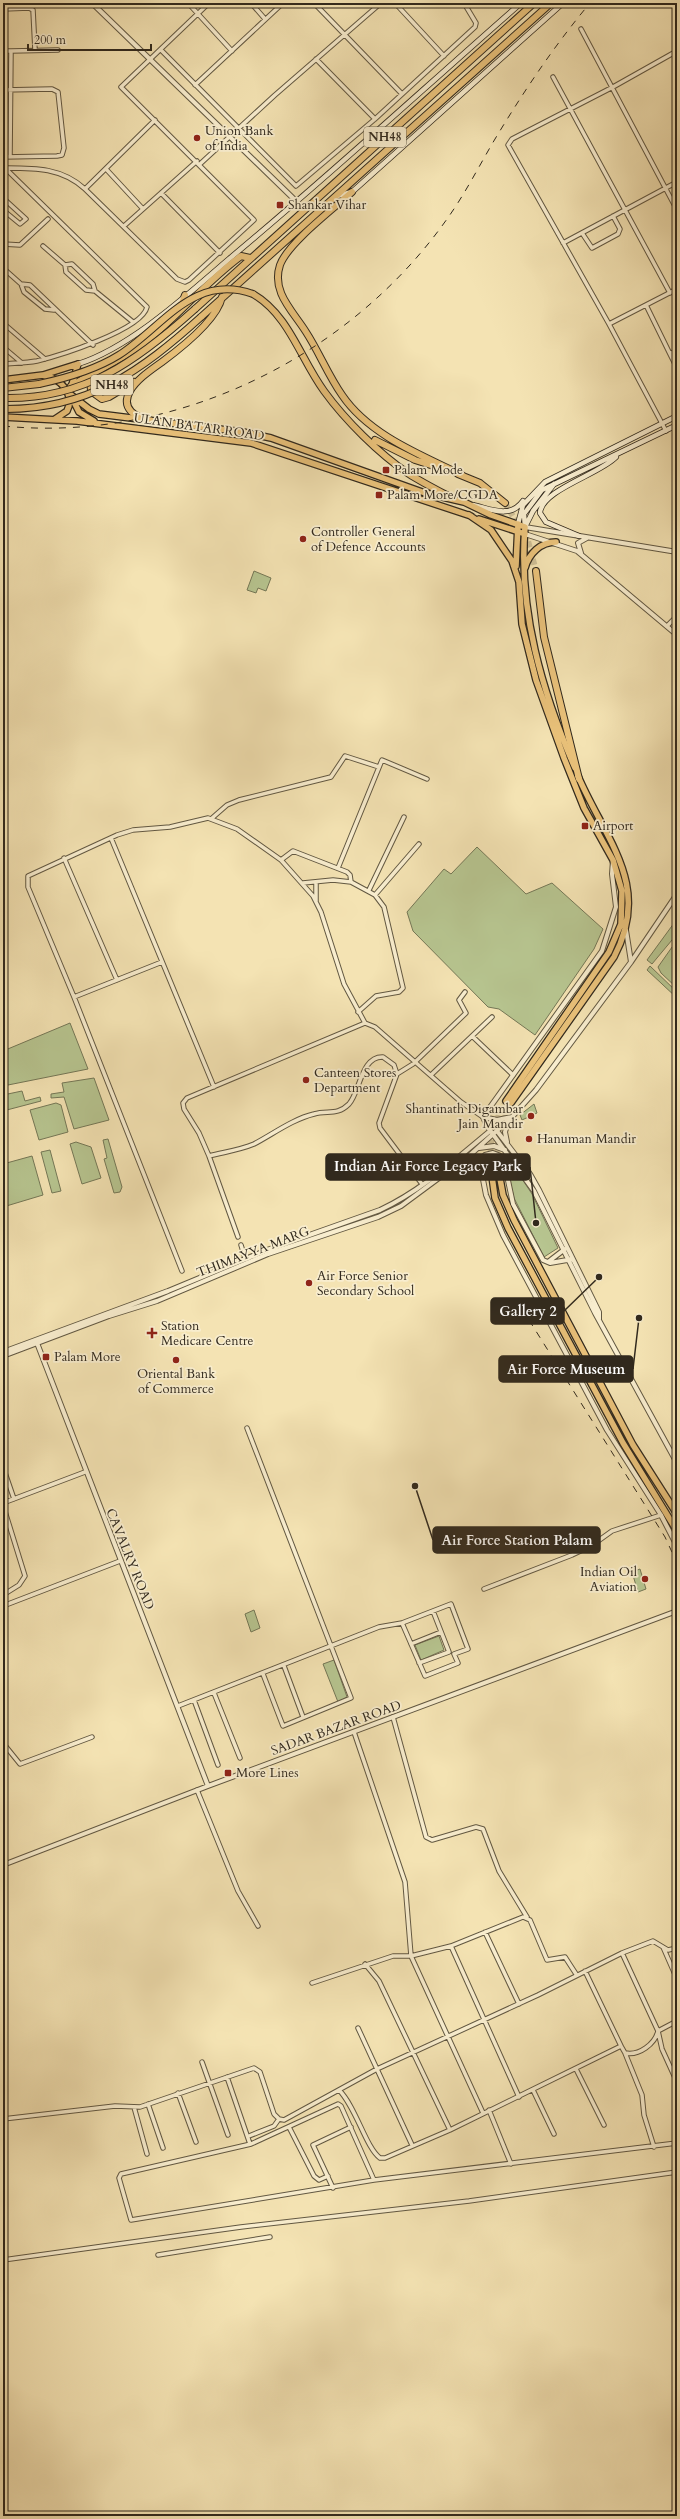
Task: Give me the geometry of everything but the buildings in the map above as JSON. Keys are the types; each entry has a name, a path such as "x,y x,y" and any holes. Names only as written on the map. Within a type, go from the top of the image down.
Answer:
{"highway":[{"name":"NH48","path":"3,398 53,394 99,379 146,351 195,309 534,3"},
{"name":"NH48","path":"3,409 50,406 86,396 110,386 147,363 222,298 551,3"},
{"path":"352,192 286,252 278,275 283,299 306,331 342,396 358,414 408,448 480,483 505,503"},
{"path":"71,386 127,356 178,314 229,265 241,256 250,258"},
{"path":"3,388 54,381 95,367 130,347 186,301 202,293 219,289 253,294 267,304 283,321 324,390 360,431 408,474 454,499"},
{"path":"178,314 185,295"},
{"path":"99,370 91,378 89,388 94,395 102,399 117,393 144,376 171,356 216,313 222,298"},
{"path":"144,376 129,392 127,404 136,417 152,421"},
{"path":"360,431 404,456 462,475"},
{"path":"536,571 544,637 579,779"}],"main road":[{"path":"3,380 43,375 78,364 102,354 129,338 185,295 297,202 514,5 521,3"},
{"path":"336,196 352,192 563,3"},
{"path":"78,364 71,386 73,404 83,415 106,425"},
{"path":"43,375 60,381 66,389 69,400 69,408 65,414 52,420"},
{"name":"ULAN BATAR ROAD","path":"71,395 95,412 109,416 264,436 426,493 464,502 526,527"},
{"path":"464,502 503,512 511,511 544,482 677,416"},
{"path":"3,417 106,425"},
{"name":"ULAN BATAR ROAD","path":"106,425 251,443 525,534"},
{"path":"544,482 523,505 516,532 516,573 522,624 536,680 584,808 613,860 622,891 621,924 609,952 509,1102 614,957 626,930 630,911 625,874 579,779 542,680 529,625 524,574 526,527 523,517 528,507 542,490 617,456 677,425"},
{"path":"579,536 546,522 540,513 543,502 552,495 605,467 617,456"},
{"path":"469,516 483,524 498,540 512,561 516,573"},
{"path":"524,574 532,553 543,545 556,542"},
{"path":"490,1162 495,1198 502,1216 623,1443 677,1530"},
{"path":"497,1162 503,1195 514,1220 633,1445 677,1514"},
{"path":"572,1363 578,1359"}],"street":[{"path":"92,3 152,59 297,202"},
{"path":"188,3 232,51"},
{"path":"4,168 27,167 51,171 71,178 85,188 181,281 189,280 254,221 200,164 121,87 209,3"},
{"path":"251,3 266,19"},
{"path":"195,85 283,3"},
{"path":"314,3 402,94"},
{"path":"200,164 316,59 381,3"},
{"path":"395,3 444,56"},
{"path":"161,50 296,186 375,119 476,25 464,3"},
{"path":"3,9 29,8 33,10 35,50"},
{"path":"581,29 677,210"},
{"path":"3,51 58,50"},
{"path":"10,157 9,89 11,51"},
{"path":"666,431 609,324 508,144 512,139 613,87 677,51"},
{"path":"316,59 375,119"},
{"path":"553,76 670,293"},
{"path":"3,90 52,89 58,92 64,148 62,155 57,156 3,157"},
{"path":"85,188 155,120"},
{"path":"124,226 197,161"},
{"path":"3,364 45,359 93,345 133,322 146,311 146,306 4,168"},
{"path":"106,169 143,209"},
{"path":"563,243 677,182"},
{"path":"161,193 220,253"},
{"path":"3,198 26,218 20,225 3,210"},
{"path":"582,233 592,248 618,234 620,230 613,216"},
{"path":"3,244 20,245 48,219"},
{"path":"43,246 65,265 66,272 86,290 95,290"},
{"path":"65,265 72,264 93,284 95,290 133,322"},
{"path":"3,268 21,284 30,285 52,304 54,310 93,345"},
{"path":"21,284 22,291 45,309 54,310"},
{"path":"609,324 677,290"},
{"path":"646,305 677,368"},
{"path":"3,323 45,359"},
{"path":"3,347 22,362"},
{"path":"670,354 677,350"},
{"path":"526,527 677,552"},
{"path":"525,534 571,547 584,556 677,635"},
{"path":"584,556 578,545 582,539 589,538"},
{"path":"667,626 677,616"},
{"path":"211,819 227,805 239,800 333,776 345,756 379,767"},
{"path":"338,868 379,767 384,759 426,779"},
{"path":"369,890 404,817"},
{"path":"182,1271 74,997 27,884 26,879 31,873 133,830 170,827 204,818 211,819 243,832 281,860 303,883 316,902 344,984 365,1023 375,1027 467,1106 483,1117 497,1120 512,1117"},
{"path":"111,838 214,1087"},
{"path":"375,895 419,844"},
{"path":"281,860 293,850 349,873 352,882"},
{"path":"64,858 117,980"},
{"path":"483,1117 602,951 616,907 612,874 613,860"},
{"path":"303,883 332,880 352,882 369,890 384,907 403,988 399,992 376,996 358,1012"},
{"path":"316,882 316,902"},
{"path":"493,1132 512,1117 549,1075 631,962 677,894"},
{"path":"626,930 631,962"},
{"path":"74,997 162,962"},
{"path":"422,1184 379,1125 397,1074 416,1062 466,1014 459,1000 465,992"},
{"path":"431,1075 492,1017"},
{"path":"238,1237 209,1156 199,1133 184,1109 183,1103 187,1098 365,1023"},
{"path":"472,1036 513,1075"},
{"path":"209,1156 249,1146 313,1114 332,1114 342,1110 350,1102 367,1066 376,1058 383,1057 390,1062 397,1074"},
{"path":"483,1117 485,1123 509,1150 539,1190 565,1249 599,1319 677,1463"},
{"path":"509,1150 504,1132 512,1117"},
{"path":"483,1137 485,1123"},
{"name":"THIMAYYA MARG","path":"3,1356 59,1330 175,1288 245,1258 380,1210 395,1203 449,1165 483,1137 493,1132"},
{"name":"THIMAYYA MARG","path":"3,1352 61,1334 157,1300 268,1254 389,1213 477,1149 493,1132"},
{"path":"477,1149 494,1146 509,1150"},
{"path":"571,1260 548,1262 543,1260 538,1254 513,1204 508,1188 503,1156 493,1153 485,1155 480,1164 491,1210 608,1430 661,1515 677,1546"},
{"path":"241,1245 245,1258"},
{"path":"548,1262 565,1249"},
{"path":"59,1330 61,1334"},
{"name":"CAVALRY ROAD","path":"36,1341 85,1472 178,1706 208,1786"},
{"path":"247,1428 351,1698 283,1726 263,1674"},
{"path":"3,1467 14,1499"},
{"path":"3,1595 19,1585 25,1576 3,1504 85,1472"},
{"path":"484,1589 572,1555 591,1546 612,1531 661,1515"},
{"path":"3,1606 120,1561"},
{"path":"178,1706 284,1666 379,1627 402,1623 451,1604 468,1649 454,1654 449,1652 419,1663"},
{"path":"433,1611 449,1652"},
{"name":"SADAR BAZAR ROAD","path":"3,1865 197,1790 677,1611"},
{"path":"402,1623 425,1676 458,1663 454,1654"},
{"path":"411,1644 441,1632"},
{"path":"284,1666 303,1717"},
{"path":"214,1693 240,1758"},
{"path":"194,1700 218,1765"},
{"path":"393,1717 426,1838 432,1840 476,1827 483,1829 499,1871 527,1917 547,1960 565,1957 576,1974"},
{"path":"354,1732 405,1882 411,1956 483,2113"},
{"path":"3,1743 20,1764 92,1737"},
{"path":"197,1790 238,1891 258,1926"},
{"path":"312,1983 364,1964 392,1956 411,1956 451,1946 527,1917"},
{"path":"485,1932 519,2004"},
{"path":"249,2136 274,2126 279,2120 292,2116 376,2069 519,2004 576,1974 622,1953 653,1941 668,1950 677,1948"},
{"path":"451,1946 519,2097"},
{"path":"662,1947 677,1979"},
{"path":"622,1953 658,2031 662,2049 677,2082"},
{"path":"364,1964 379,1981 450,2130"},
{"path":"585,1971 625,2053 642,2095 644,2115 654,2147"},
{"path":"625,2053 629,2054 653,2044 658,2031 677,2022"},
{"path":"358,2028 412,2145"},
{"path":"339,2090 347,2098 375,2155 385,2158 412,2145 450,2130 621,2046"},
{"path":"202,2062 228,2135"},
{"path":"3,2119 116,2106 134,2107 148,2104 246,2070 258,2069 274,2114 279,2120"},
{"path":"576,2069 604,2125"},
{"path":"227,2077 249,2136 250,2144"},
{"path":"533,2090 554,2134"},
{"path":"178,2094 196,2142"},
{"path":"148,2104 163,2148"},
{"path":"374,2180 341,2106 338,2104 250,2144 121,2174 119,2178 130,2220 333,2188 374,2180 677,2143"},
{"path":"134,2107 147,2154"},
{"path":"489,2110 511,2164"},
{"path":"288,2127 314,2176 319,2180 328,2176"},
{"path":"333,2188 314,2145 350,2127"},
{"path":"3,2260 241,2227 469,2201 677,2172"},
{"path":"158,2255 270,2237"}],"green space":[{"path":"254,571 271,578 266,591 258,588 256,593 247,590"},
{"path":"477,847 526,894 552,883 603,929 594,949 535,1035 499,1009 488,1007 413,931 407,912 444,869 451,874"},
{"path":"677,919 677,934 652,964 647,960"},
{"path":"677,940 677,988 661,973 658,967"},
{"path":"650,966 677,992 677,998 647,970"},
{"path":"70,1023 88,1069 3,1086 3,1051"},
{"path":"94,1078 109,1120 74,1129 64,1097 51,1098 51,1094 64,1092 62,1083"},
{"path":"22,1091 25,1101 40,1097 41,1101 3,1111 3,1095"},
{"path":"56,1103 61,1105 68,1132 39,1140 30,1110"},
{"path":"534,1104 537,1113 522,1120 520,1115"},
{"path":"108,1139 122,1187 120,1192 114,1193 104,1159 107,1158 103,1140"},
{"path":"76,1142 91,1147 101,1178 82,1184 70,1144"},
{"path":"50,1150 61,1191 52,1193 41,1152"},
{"path":"32,1156 43,1195 3,1207 3,1164"},
{"path":"510,1161 532,1194 558,1248 544,1257 514,1198 506,1164"},
{"path":"640,1569 646,1589 638,1592 632,1572"},
{"path":"254,1610 260,1628 251,1632 245,1614"},
{"path":"439,1636 444,1650 421,1660 415,1645"},
{"path":"334,1660 347,1697 338,1702 323,1664"}],"tunnel":[{"path":"505,503 528,541 536,571"},
{"path":"490,1162 494,1130 498,1116 506,1101"},
{"path":"497,1162 500,1128 511,1103"}],"railway":[{"path":"3,426 67,428 131,421 193,405 252,381 308,351 360,313 407,269 447,219 460,200 528,86 590,3"},
{"path":"529,1320 665,1537 677,1563"}],"place":[{"name":"Union Bank of India","path":"197,138"},
{"name":"Shankar Vihar","path":"280,205"},
{"name":"Palam Mode","path":"386,470"},
{"name":"Palam More/CGDA","path":"379,495"},
{"name":"Controller General of Defence Accounts","path":"303,539"},
{"name":"Airport","path":"585,826"},
{"name":"Canteen Stores Department","path":"306,1080"},
{"name":"Shantinath Digambar Jain Mandir","path":"531,1116"},
{"name":"Hanuman Mandir","path":"529,1139"},
{"name":"Indian Air Force Legacy Park","path":"536,1223"},
{"name":"Gallery 2","path":"599,1277"},
{"name":"Air Force Senior Secondary School","path":"309,1283"},
{"name":"Air Force Museum","path":"639,1318"},
{"name":"Station Medicare Centre","path":"152,1333"},
{"name":"Palam More","path":"46,1357"},
{"name":"Oriental Bank of Commerce","path":"176,1360"},
{"name":"Air Force Station Palam","path":"415,1486"},
{"name":"Indian Oil Aviation","path":"645,1579"},
{"name":"More Lines","path":"228,1773"}]}
